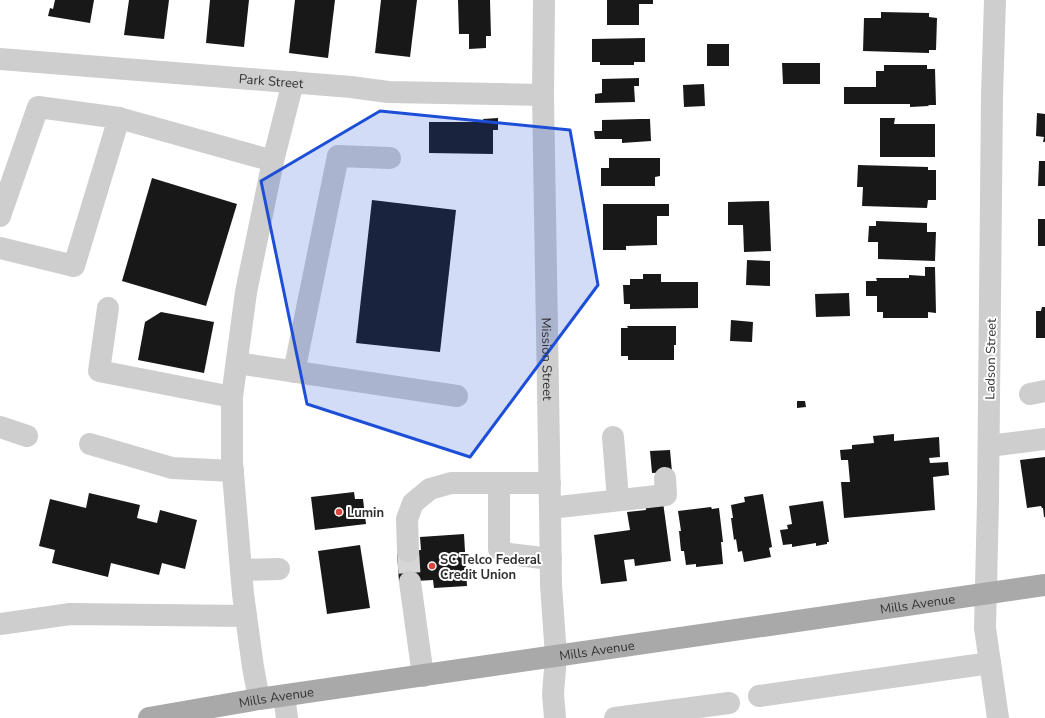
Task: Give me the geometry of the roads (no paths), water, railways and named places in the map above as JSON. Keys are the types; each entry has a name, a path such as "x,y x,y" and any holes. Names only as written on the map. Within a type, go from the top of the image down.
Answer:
{"main road":[{"name":"Mills Avenue","path":"149,718 229,711 259,699 1045,585"}],"street":[{"name":"Mission Street","path":"544,0 550,508 556,656 553,694 555,718"},
{"name":"Ladson Street","path":"995,0 992,96 989,446 985,628 998,718"},
{"name":"Park Street","path":"0,58 293,82 388,92 544,95"},
{"path":"259,699 246,616 232,470 232,397 246,292 273,161 293,82"},
{"path":"0,216 38,107 119,118 273,161"},
{"path":"0,248 74,266 119,118"},
{"path":"294,372 338,156 390,158"},
{"path":"108,308 99,372 232,397"},
{"path":"236,363 457,396"},
{"path":"0,428 27,436"},
{"path":"614,437 618,499"},
{"path":"989,446 1045,439"},
{"path":"90,444 172,468 232,470"},
{"path":"550,508 666,494 665,478"},
{"path":"408,551 407,519 413,503 430,489 451,483 550,483"},
{"path":"499,483 499,549 509,554 551,559"},
{"path":"241,570 279,569"},
{"path":"410,582 423,676"},
{"path":"0,624 70,614 246,616"},
{"path":"760,696 990,663"},
{"path":"284,696 287,718"},
{"path":"616,718 729,703"}],"tunnel":[{"path":"408,551 410,582"}],"place":[{"name":"Lumin","path":"339,512"},
{"name":"SC Telco Federal Credit Union","path":"432,566"}]}
